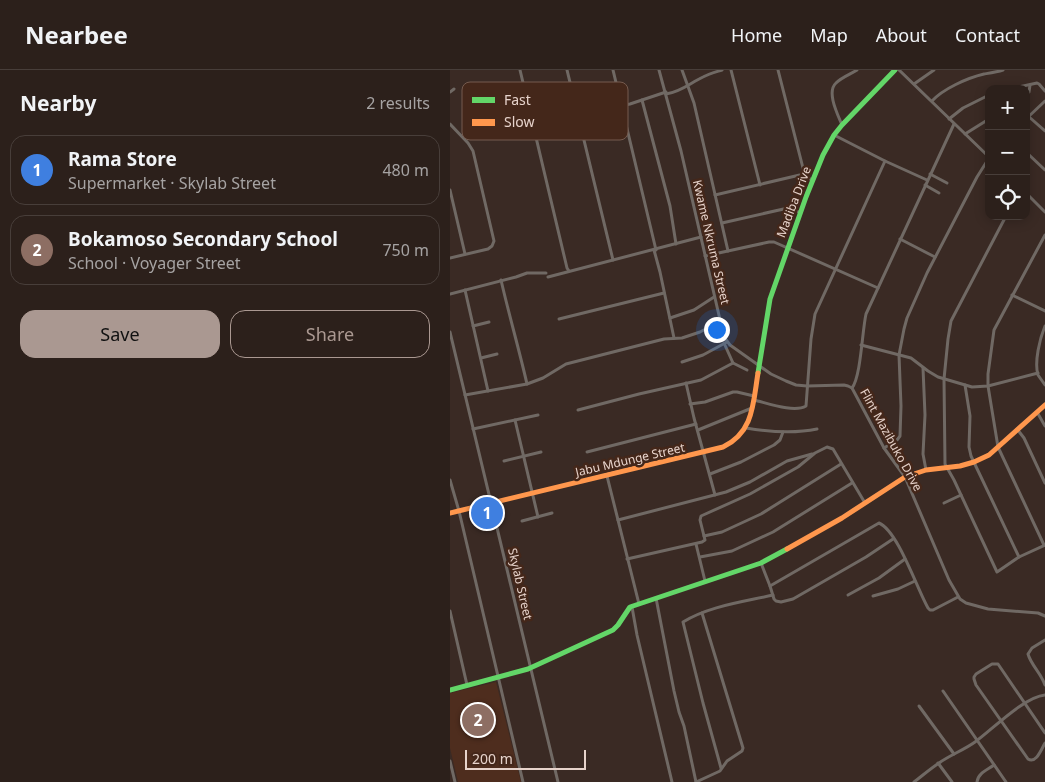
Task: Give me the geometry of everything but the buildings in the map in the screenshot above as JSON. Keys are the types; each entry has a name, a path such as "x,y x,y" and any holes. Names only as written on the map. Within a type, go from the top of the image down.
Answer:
{"street":[{"name":"Kwame Nkruma Street","path":"659,70 683,159 720,322 734,363"},
{"path":"682,70 694,103 728,251"},
{"path":"706,70 708,75"},
{"path":"628,104 675,92 722,70"},
{"path":"730,70 760,184"},
{"path":"778,70 804,174 813,181"},
{"path":"842,125 834,107 833,88 837,82 857,70"},
{"path":"897,70 932,101 985,154"},
{"name":"Madiba Drive","path":"760,366 770,298 800,213 826,149 842,125 897,70"},
{"path":"914,84 934,70"},
{"path":"932,101 944,92 971,79 1003,70"},
{"path":"1030,85 1037,83 1045,91"},
{"path":"450,92 454,89"},
{"path":"949,119 963,108 985,97"},
{"path":"642,100 670,206 676,244"},
{"path":"1030,115 1045,101"},
{"path":"1030,120 1045,131"},
{"path":"965,134 985,122"},
{"path":"450,124 462,137"},
{"name":"Flint Mazibuko Drive","path":"954,124 866,314 856,380 852,388 884,448 905,477 958,597"},
{"path":"628,132 674,338"},
{"path":"834,135 927,180"},
{"path":"450,258 490,248 494,238 473,151 465,140"},
{"path":"537,140 569,271"},
{"path":"584,140 613,260"},
{"path":"1030,156 1045,170"},
{"path":"690,404 705,402 733,392 779,406 804,407 807,403 812,328 815,314 885,161"},
{"path":"884,448 900,436 899,355 907,318 935,257 985,164"},
{"path":"715,195 804,174"},
{"path":"930,174 947,183"},
{"path":"925,185 939,193"},
{"path":"450,190 465,254"},
{"path":"1030,197 1045,212"},
{"path":"1042,208 1045,205"},
{"path":"722,223 788,208 800,213"},
{"path":"1004,220 951,320 944,379 944,460 997,572 1019,557 1044,545 998,447 988,386 988,374 994,330 1045,235"},
{"path":"450,294 525,273 547,275 569,271 700,237"},
{"path":"900,239 935,257"},
{"path":"705,256 776,242 878,288"},
{"path":"502,280 511,324 527,384"},
{"path":"465,290 488,390"},
{"path":"560,319 664,293"},
{"path":"1012,295 1045,311"},
{"path":"670,318 694,310 714,297"},
{"path":"473,326 489,322"},
{"path":"465,395 527,384 543,378 566,364 664,339 682,338 720,322"},
{"path":"1045,326 1038,357 1038,373 1045,385"},
{"name":"Skylab Street","path":"450,332 558,782"},
{"path":"682,362 704,355 726,343 771,374 786,381 807,386 844,385 852,388"},
{"path":"861,345 911,358 938,377 965,386 988,386 1038,373"},
{"path":"481,358 497,354"},
{"path":"578,410 707,378 734,363 747,370"},
{"name":"Jabu Mdunge Street","path":"450,513 729,445 738,439 750,420 760,366"},
{"path":"923,367 923,454 926,470"},
{"path":"686,383 715,495"},
{"path":"965,386 970,416 969,447 974,462 1019,557"},
{"path":"450,690 531,668 615,629 621,623 627,610 632,607 761,563 812,535 905,477 926,470 974,462 998,447 1045,405"},
{"path":"698,430 752,407"},
{"path":"1036,412 1045,426"},
{"path":"473,429 538,415"},
{"path":"515,420 538,517"},
{"path":"587,452 696,424"},
{"path":"746,428 783,432 799,432 817,428"},
{"path":"1018,429 1045,483"},
{"path":"710,474 741,462 774,445 780,440 783,432"},
{"path":"618,520 715,495 750,482 787,462 827,447 832,448 864,503"},
{"path":"504,460 541,452"},
{"path":"627,559 704,541 701,516 737,500 798,467 815,453"},
{"path":"704,536 722,532 761,514 841,464"},
{"path":"607,476 639,604"},
{"path":"450,480 523,782"},
{"path":"700,557 732,551 773,532 852,482"},
{"path":"944,503 961,495"},
{"path":"522,521 552,513"},
{"path":"770,586 876,524 880,524 893,538 930,610 958,597 966,603 988,609 1038,613 1045,616"},
{"path":"761,563 774,600 785,602 866,557 893,538"},
{"path":"696,544 706,582"},
{"path":"848,595 879,578 904,559"},
{"path":"873,596 898,589 915,581"},
{"path":"721,768 683,624 702,613 773,595"},
{"path":"656,598 674,691 696,782 720,771 727,760 741,752 743,748 702,613"},
{"path":"632,607 637,636 672,782"},
{"path":"450,611 467,685"},
{"path":"1045,640 1032,648 1028,654 1045,685"},
{"path":"1045,733 998,664 992,664 980,670 974,676 976,685 1030,761 1035,759 1045,743"},
{"path":"943,691 1006,782"},
{"path":"916,781 938,763 977,740 1024,704 1039,695 1045,695"},
{"path":"919,706 954,754"},
{"path":"450,761 455,782"},
{"path":"938,763 952,782"},
{"path":"977,782 980,775 994,766"}],"shaded area":[{"path":"496,682 521,782 458,782 450,748 450,693"}],"traffic: fast":[{"path":"758,373 770,299 823,155 842,125 895,70"},
{"path":"450,690 528,669 613,630 630,607 761,563 787,549"}],"traffic: slow":[{"path":"450,513 723,447 733,441 746,425 753,406 758,373"},
{"path":"787,549 842,518 905,477 926,470 960,466 989,455 1045,405"}],"place":[{"name":"Rama Store","path":"487,513"},
{"name":"Bokamoso Secondary School","path":"478,720"}]}
